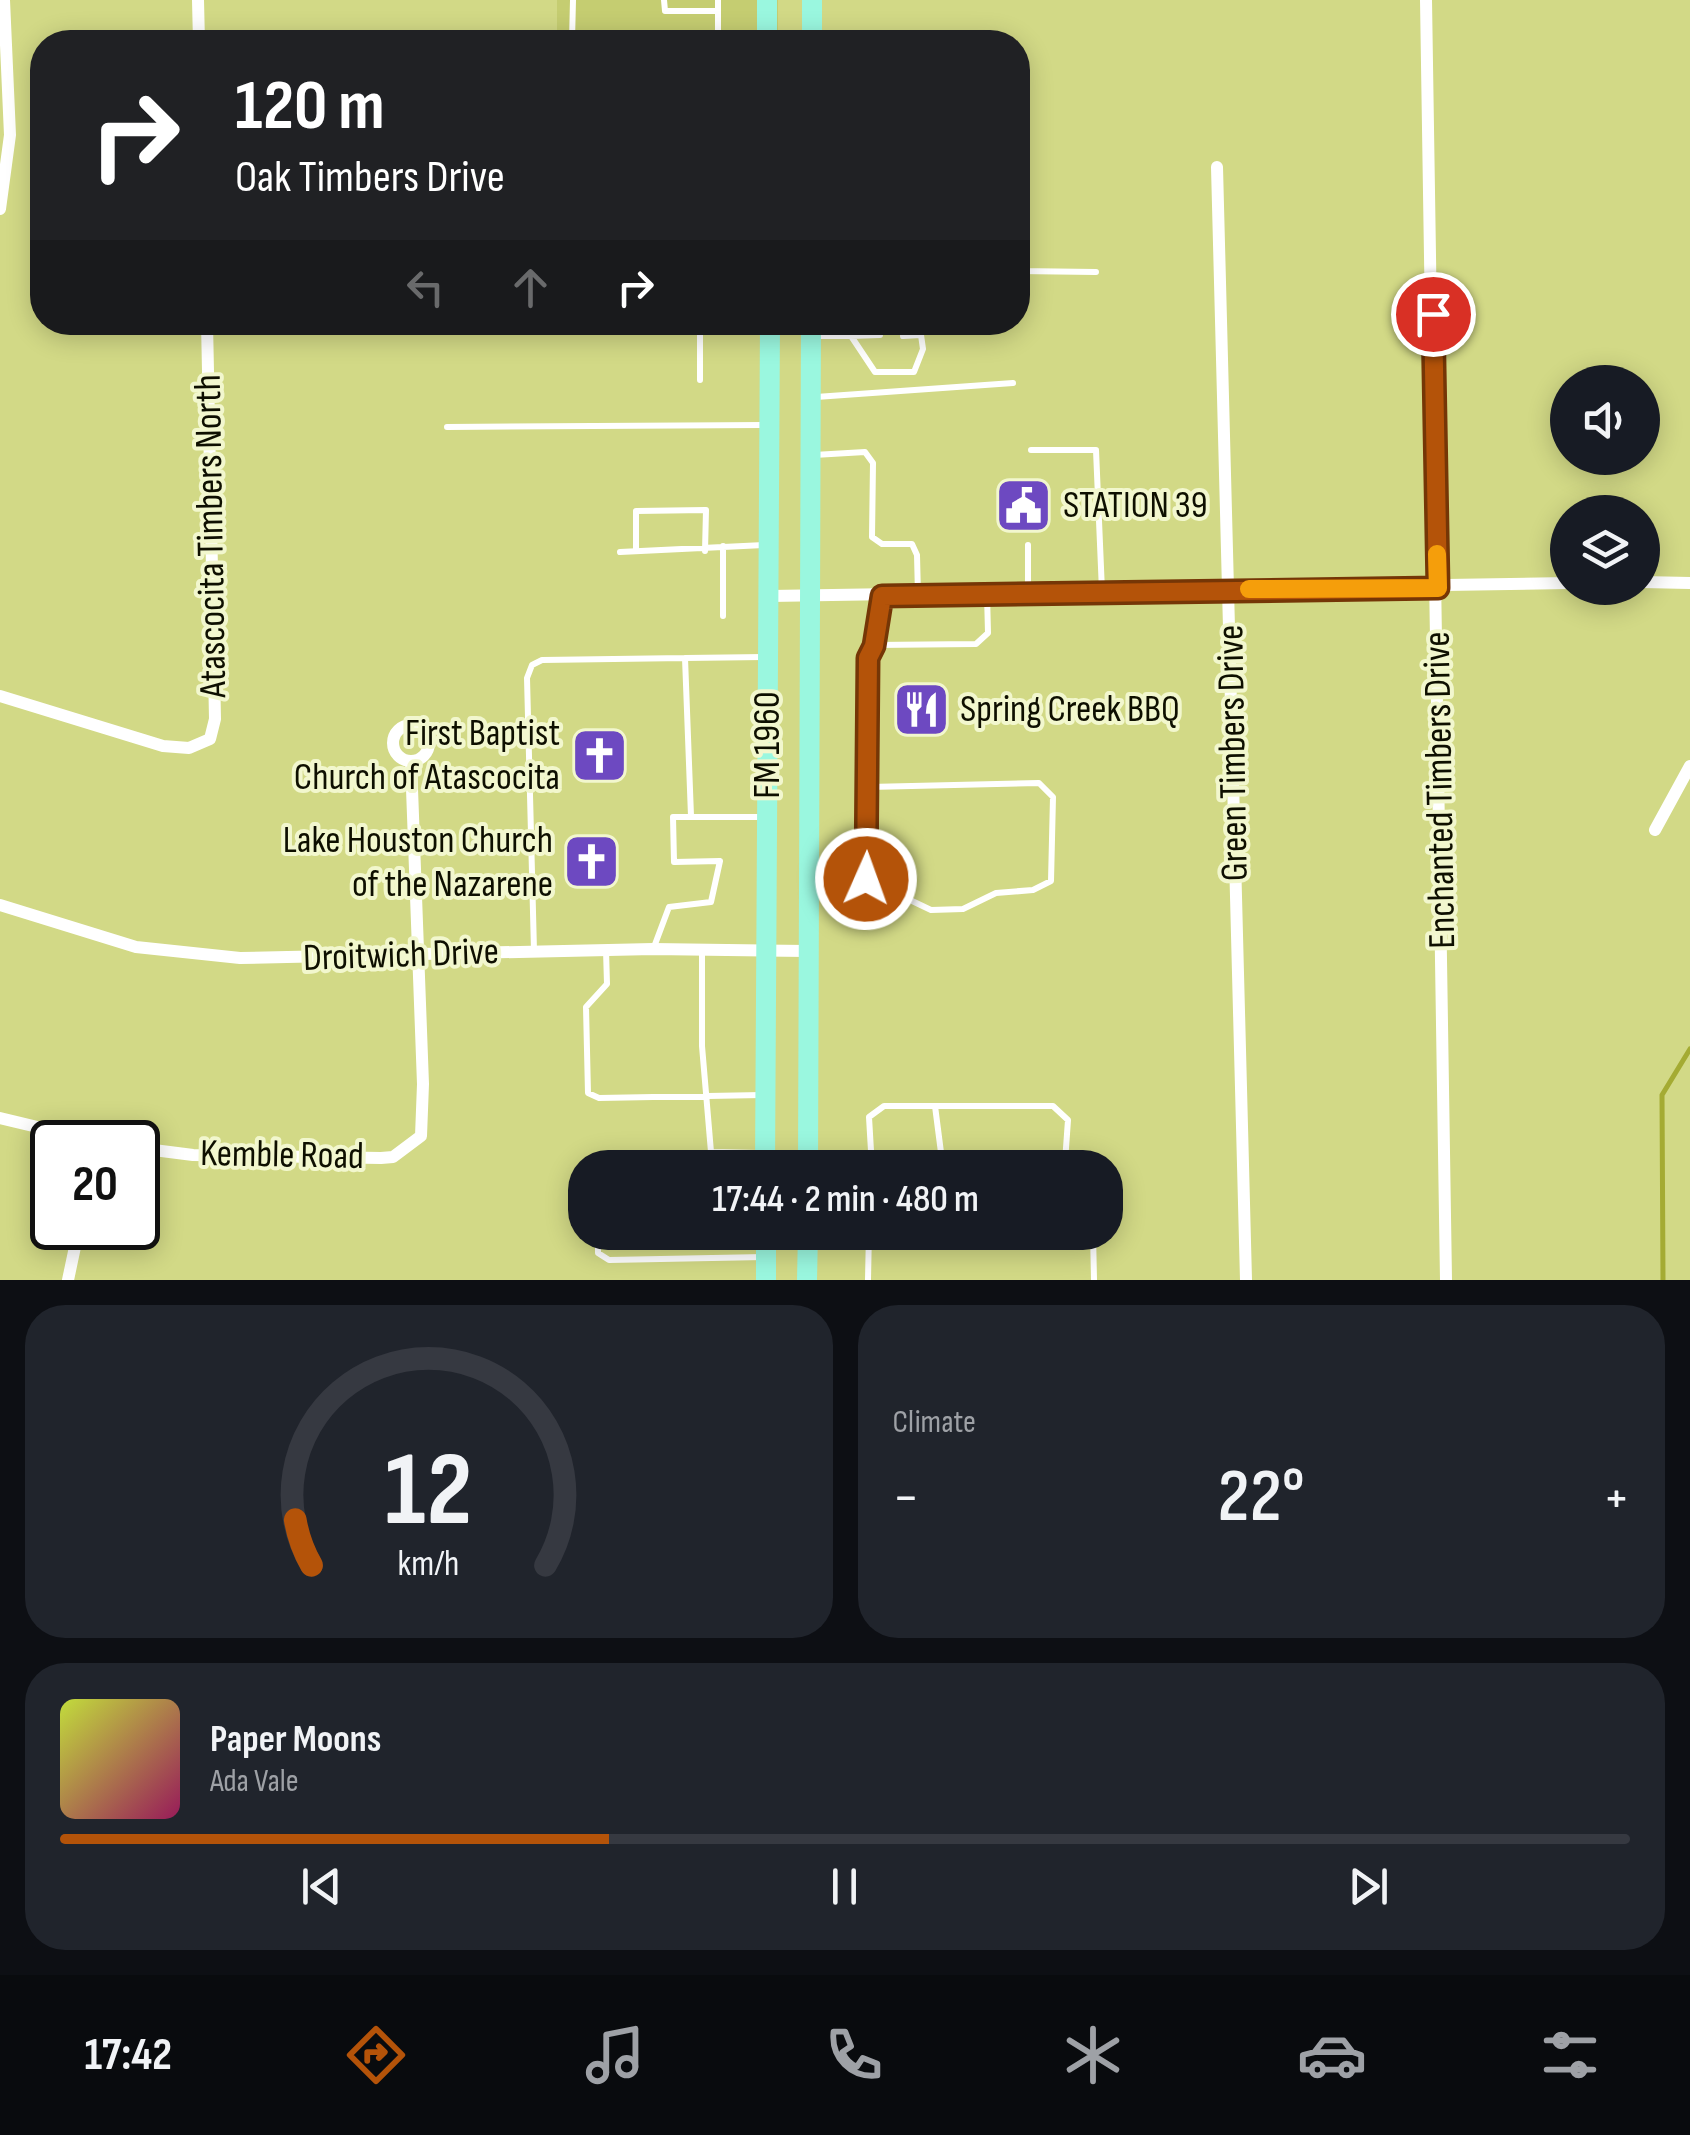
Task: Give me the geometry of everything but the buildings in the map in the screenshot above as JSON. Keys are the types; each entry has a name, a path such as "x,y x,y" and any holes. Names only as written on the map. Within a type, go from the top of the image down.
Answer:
{"main road":[{"path":"766,0 767,30"},
{"path":"812,0 812,30"},
{"name":"FM 1960","path":"766,1150 767,657 772,546 770,335"},
{"name":"FM 1960","path":"808,1150 810,335"},
{"path":"766,1250 766,1280"},
{"path":"808,1250 808,1280"}],"street":[{"path":"0,209 10,135 4,0"},
{"path":"198,0 199,30"},
{"name":"Enchanted Timbers Drive","path":"1426,0 1446,1280"},
{"name":"Green Timbers Drive","path":"1217,167 1246,1280"},
{"name":"Atascocita Timbers North","path":"0,696 143,741 189,748 210,739 214,720 207,335"},
{"path":"1660,582 1690,583"},
{"path":"770,596 1550,584"},
{"path":"411,762 419,954"},
{"path":"1655,830 1690,766"},
{"name":"Droitwich Drive","path":"0,905 84,934 162,952 288,959 653,948 808,951"},
{"name":"Kemble Road","path":"160,1150 380,1158 393,1156 421,1136 419,954"},
{"path":"0,1118 30,1125"},
{"path":"68,1280 74,1250"}],"lane":[{"path":"572,0 572,30"},
{"path":"664,0 664,11 718,11"},
{"path":"718,0 718,30"},
{"path":"1030,269 1096,272"},
{"path":"700,335 700,380"},
{"path":"844,335 880,335"},
{"path":"850,336 875,372 904,374 914,372 923,350 921,335 904,336"},
{"path":"810,397 1013,384"},
{"path":"446,428 771,425"},
{"path":"1031,450 1096,450 1102,591"},
{"path":"810,455 865,452 874,464 872,537 882,544 912,544 917,555 918,596"},
{"path":"636,552 636,511 654,510 706,510 706,551"},
{"path":"1028,545 1028,593"},
{"path":"722,546 723,616"},
{"path":"620,552 772,546"},
{"path":"874,646 976,644 988,632 988,594"},
{"path":"866,879 868,658 874,646 882,596"},
{"path":"534,952 527,678 532,665 542,660 767,657"},
{"path":"685,658 691,816"},
{"path":"808,880 866,879 931,910 963,909 996,892 1033,890 1052,881 1052,797 1039,783 869,788"},
{"path":"653,948 669,907 711,902 720,861 674,862 673,817 767,816"},
{"path":"702,948 706,1096 712,1150"},
{"path":"606,950 607,984 586,1008 588,1093 598,1098 763,1095"},
{"path":"871,1150 869,1117 884,1106 1053,1106 1068,1120 1068,1150"},
{"path":"935,1106 941,1150"},
{"path":"598,1250 609,1260 766,1257"},
{"path":"868,1250 868,1280"},
{"path":"1093,1250 1094,1280"}],"shaded area":[{"path":"557,0 778,0 778,30 557,30"}],"waterway":[{"path":"1663,1280 1662,1095 1690,1049"}],"slow traffic":[{"path":"1249,589 1438,588 1437,554"}],"place":[{"name":"STATION 39","path":"1024,505"},
{"name":"Spring Creek BBQ","path":"921,709"},
{"name":"First Baptist Church of Atascocita","path":"599,755"},
{"name":"Lake Houston Church of the Nazarene","path":"592,862"}],"route":[{"path":"866,879 868,658 874,646 882,596 1438,588 1433,314"}]}
